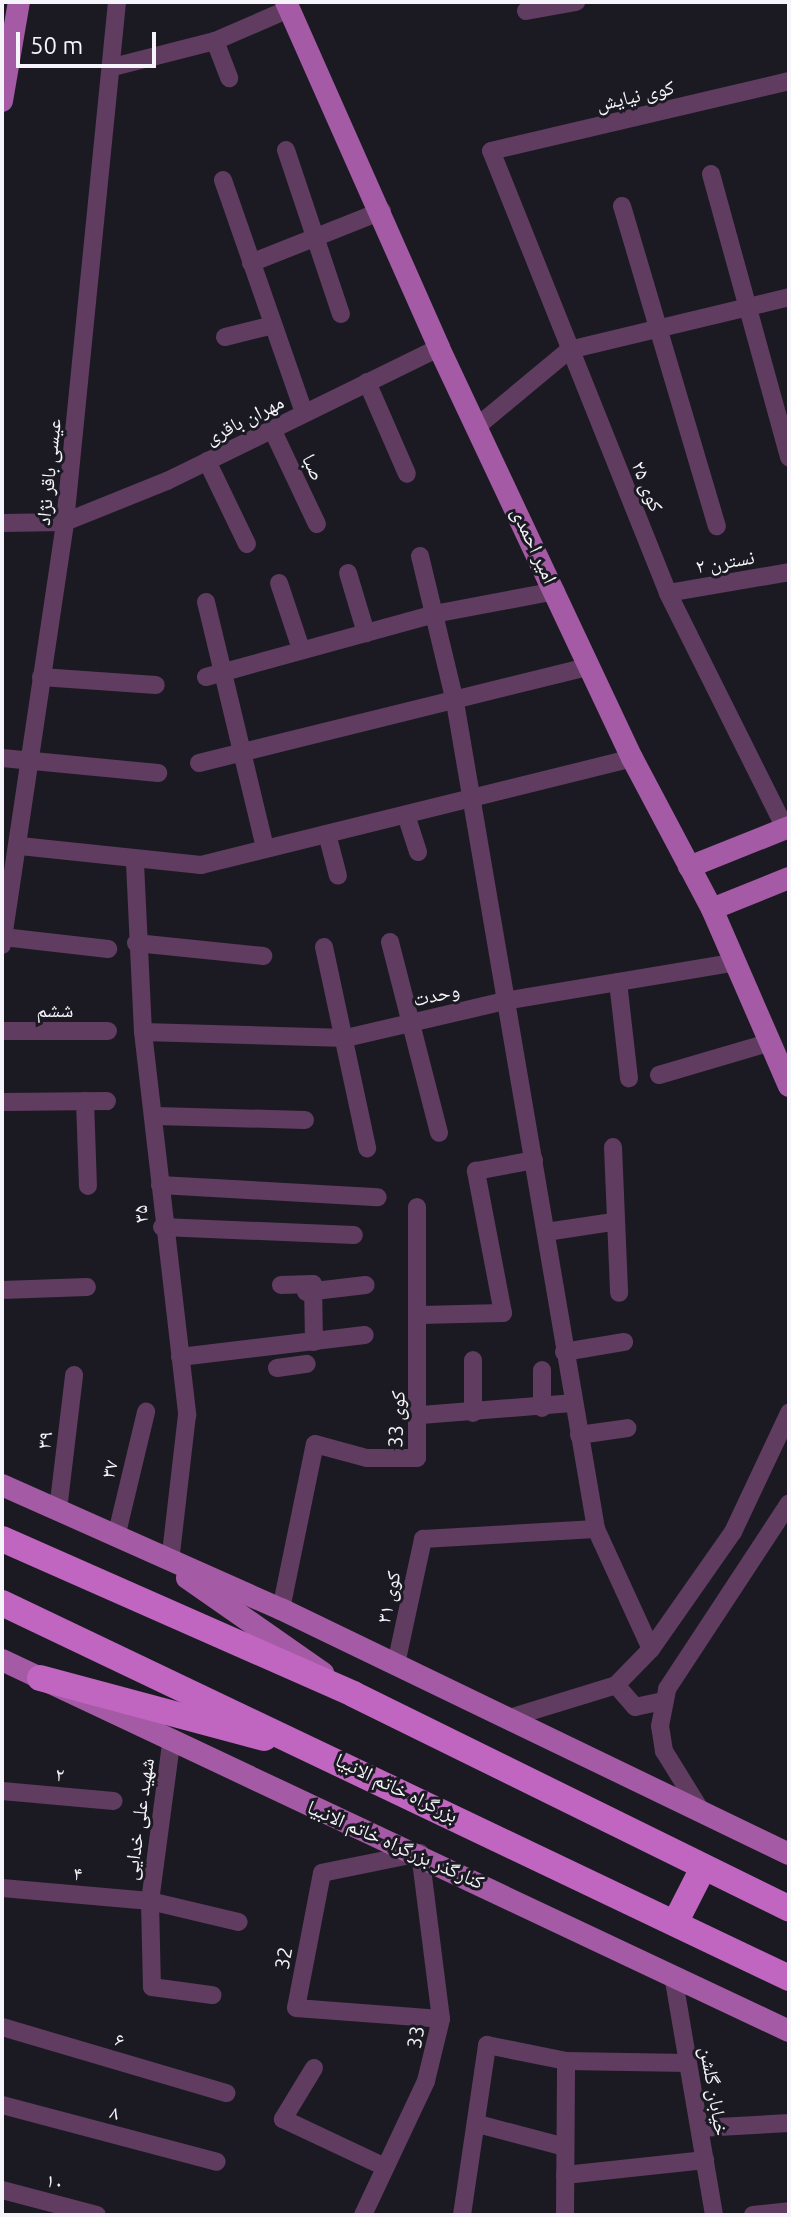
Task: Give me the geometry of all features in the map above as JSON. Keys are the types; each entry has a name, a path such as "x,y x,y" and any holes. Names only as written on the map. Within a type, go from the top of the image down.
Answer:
{"highway":[{"path":"2,1539 353,1694 789,1909"},
{"name":"بزرگراه خاتم الانبیا","path":"2,1603 334,1756 789,1978"},
{"path":"40,1678 334,1756"},
{"path":"675,1923 703,1868"}],"main road":[{"path":"2,101 5,60 19,2"},
{"name":"امیر احمدی","path":"287,6 382,211 439,348 480,424 632,758 712,909 789,1086"},
{"path":"689,867 787,828"},
{"path":"712,909 789,878"},
{"path":"2,1485 281,1609 789,1854"},
{"path":"149,1552 353,1694"},
{"name":"کنارگذر بزرگراه خاتم الانبیا","path":"2,1660 171,1744 420,1853 789,2031"}],"street":[{"name":"عیسی باقر نژاد","path":"3,941 20,846 27,762 65,522 113,67 117,2"},
{"path":"526,11 576,2"},
{"path":"113,67 215,41 287,6"},
{"path":"215,41 229,78"},
{"name":"کوی نیایش","path":"491,151 789,81"},
{"path":"286,150 341,314"},
{"name":"کوی ۲۵","path":"491,151 668,593 787,828"},
{"path":"711,174 789,457"},
{"path":"223,180 304,413"},
{"path":"622,206 717,526"},
{"path":"251,263 315,243 382,211"},
{"path":"480,424 569,350 789,297"},
{"path":"225,337 273,325"},
{"name":"مهران باقری","path":"65,522 207,461 439,348"},
{"path":"367,382 407,474"},
{"name":"صبا","path":"272,429 317,524"},
{"path":"207,461 247,544"},
{"path":"2,523 65,522"},
{"path":"420,556 455,702 534,1160 572,1403 596,1529 651,1649"},
{"name":"نسترن ۲","path":"668,593 789,572"},
{"path":"348,573 366,633"},
{"path":"279,583 301,649"},
{"path":"206,677 434,614 556,591"},
{"path":"206,602 227,670 265,847"},
{"path":"199,763 455,702 590,666"},
{"path":"41,677 156,685"},
{"path":"2,758 158,773"},
{"path":"20,846 135,863 201,865 632,758"},
{"path":"406,815 418,852"},
{"path":"327,834 338,876"},
{"name":"۳۵","path":"135,863 136,943 143,1032 155,1116 162,1227 187,1415 170,1561"},
{"path":"3,941 108,949"},
{"path":"390,942 439,1133"},
{"path":"136,943 263,956"},
{"path":"324,947 346,1038 367,1148"},
{"name":"وحدت","path":"143,1032 346,1038 505,1001 737,962"},
{"path":"618,982 629,1078"},
{"name":"ششم","path":"2,1031 108,1031"},
{"path":"659,1075 771,1042"},
{"path":"85,1101 88,1186"},
{"path":"2,1102 107,1101"},
{"path":"155,1116 305,1120"},
{"path":"613,1147 613,1222 619,1293"},
{"path":"420,1315 503,1313 476,1171 534,1160"},
{"path":"160,1185 378,1197"},
{"name":"کوی 33","path":"281,1609 315,1444 367,1458 417,1458 421,1415 417,1207"},
{"path":"546,1232 613,1222"},
{"path":"162,1227 354,1235"},
{"path":"277,1368 307,1368 309,1292 313,1284 281,1285"},
{"path":"309,1292 366,1285"},
{"path":"2,1290 87,1287"},
{"path":"180,1357 365,1335"},
{"path":"564,1352 624,1342"},
{"path":"473,1360 473,1413"},
{"path":"542,1370 542,1408"},
{"name":"۳۹","path":"58,1510 74,1375"},
{"path":"421,1415 542,1408 572,1403"},
{"name":"۳۷","path":"116,1537 146,1412"},
{"path":"509,1718 616,1685 651,1649 733,1532 789,1413"},
{"path":"579,1435 628,1428"},
{"path":"703,1814 664,1751 664,1701 789,1503"},
{"name":"کوی ۳۱","path":"396,1664 423,1539 596,1529"},
{"path":"616,1685 635,1707 664,1701"},
{"name":"شهید علی خدایی","path":"171,1744 150,1901 152,1987 212,1995"},
{"name":"۲","path":"2,1791 114,1801"},
{"name":"33","path":"363,2215 430,2070 441,2019 420,1853"},
{"name":"32","path":"420,1853 322,1873 296,2008 441,2019"},
{"name":"۴","path":"2,1888 150,1901 239,1922"},
{"name":"خیابان گلشن","path":"673,1975 714,2215"},
{"name":"۶","path":"2,2027 226,2093"},
{"path":"462,2215 478,2124 487,2045 566,2061 688,2063"},
{"path":"565,2215 566,2061"},
{"path":"314,2068 283,2119 385,2167"},
{"name":"۸","path":"2,2105 217,2162"},
{"path":"700,2128 789,2123"},
{"path":"478,2124 565,2147"},
{"path":"565,2175 705,2160"},
{"name":"۱۰","path":"2,2190 42,2208 97,2215"},
{"path":"753,2215 789,2211"}]}
